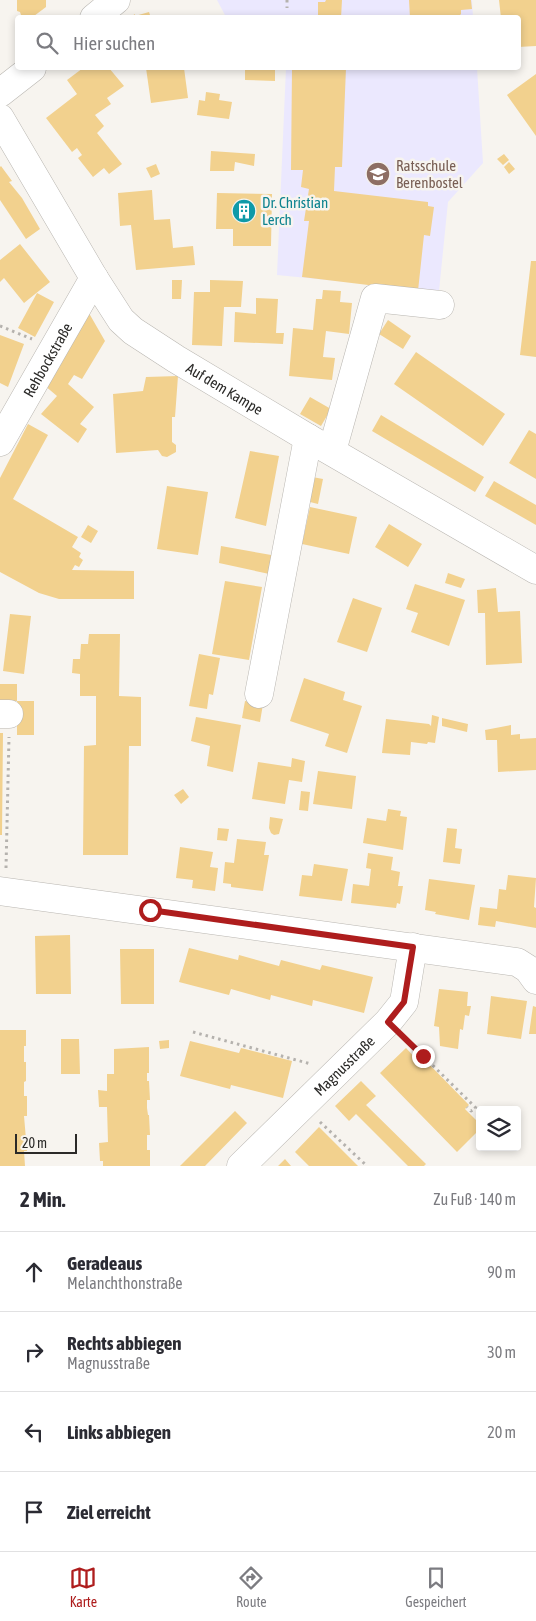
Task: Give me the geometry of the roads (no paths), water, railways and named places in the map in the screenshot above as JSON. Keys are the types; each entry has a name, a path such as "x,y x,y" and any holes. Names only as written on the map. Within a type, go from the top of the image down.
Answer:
{"street":[{"path":"98,15 116,0"},
{"path":"0,93 29,70"},
{"name":"Auf dem Kampe","path":"0,118 94,278 122,320 133,331 308,438 536,570"},
{"name":"Rehbockstraße","path":"0,442 94,278"},
{"path":"332,451 374,298 440,305"},
{"path":"259,694 308,438"},
{"path":"2,891 517,962 528,969 536,980"},
{"name":"Magnusstraße","path":"241,1166 388,1022 404,1002 413,947"}],"place":[{"name":"Ratsschule Berenbostel","path":"378,174"},
{"name":"Dr. Christian Lerch","path":"244,211"}]}
